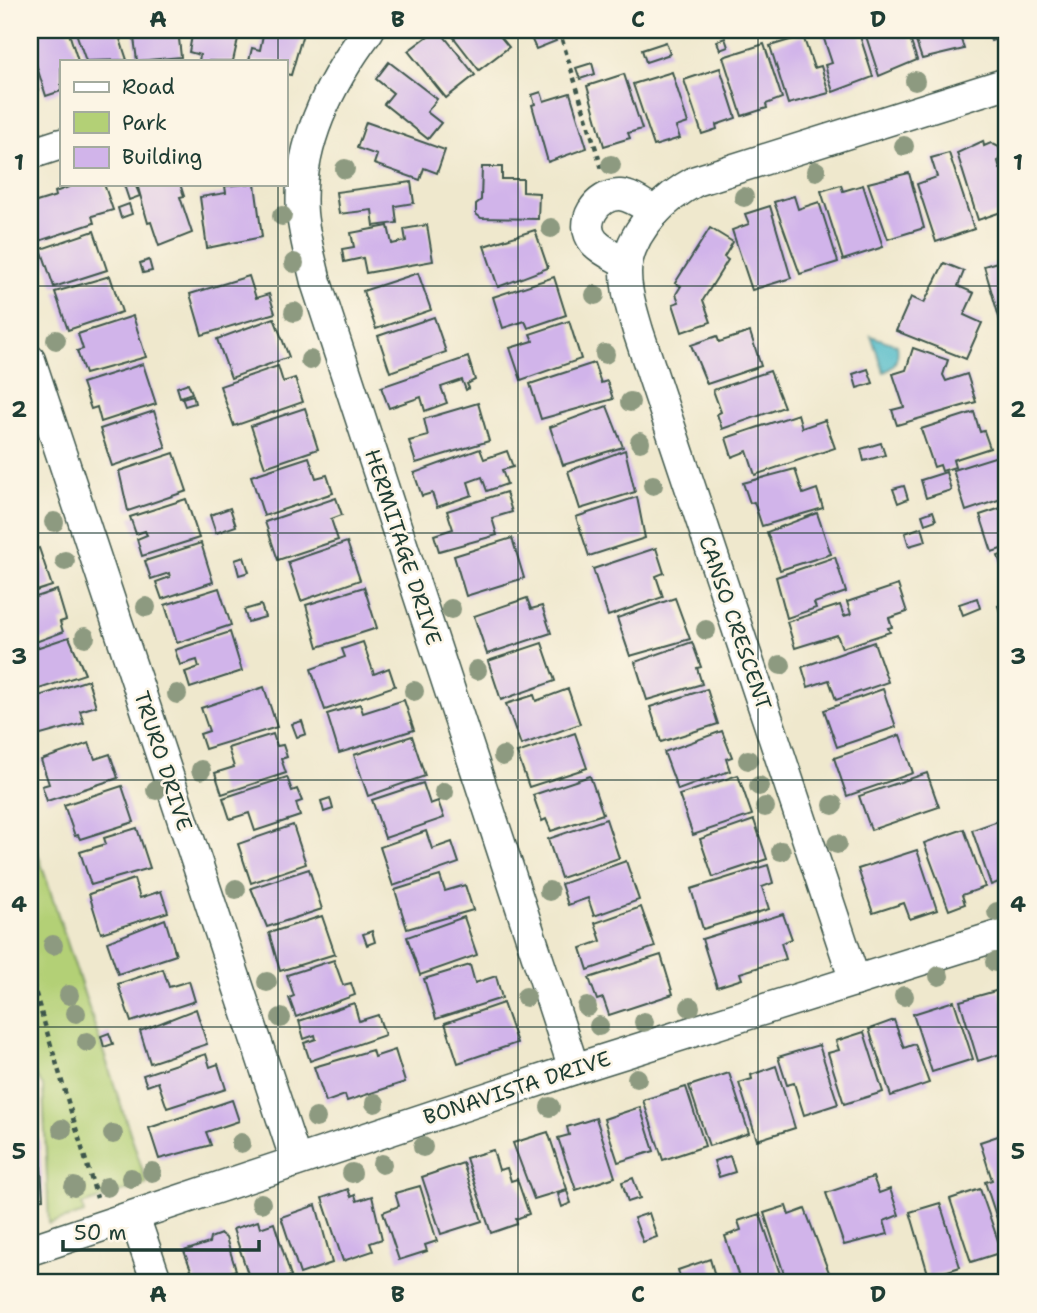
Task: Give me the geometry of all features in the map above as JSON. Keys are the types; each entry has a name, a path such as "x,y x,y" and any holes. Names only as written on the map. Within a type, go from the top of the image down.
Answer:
{"street":[{"name":"HERMITAGE DRIVE","path":"369,30 343,65 296,145 302,214 316,282 574,1069"},
{"name":"CANSO CRESCENT","path":"855,981 638,331 629,299 627,263 639,234 655,212 674,194 710,175 1007,83"},
{"path":"30,154 60,144"},
{"path":"627,263 594,242 588,224 594,207 613,195 623,195 655,212"},
{"name":"TRURO DRIVE","path":"30,360 296,1161"},
{"name":"BONAVISTA DRIVE","path":"30,1250 574,1069 1007,933"},
{"path":"134,1216 157,1283"}],"path":[{"path":"559,30 604,176"},
{"path":"30,974 99,1206"},
{"path":"30,998 38,1002"}],"green space":[{"path":"30,830 147,1184 82,1205 84,1213 49,1224 43,1086 30,1068"}],"water":[{"path":"871,336 897,345 896,361 884,372"}],"building":[{"path":"30,30 68,30 78,60 60,60 60,91 46,96 30,45"},
{"path":"75,30 117,30 127,60 86,60"},
{"path":"133,30 178,30 181,57 137,60"},
{"path":"193,30 240,30 233,60 199,60 200,55 189,52"},
{"path":"264,30 304,30 291,75 287,74 287,60 249,60 252,48 260,50"},
{"path":"439,30 475,75 446,98 408,51"},
{"path":"448,30 495,30 509,47 479,70"},
{"path":"506,30 551,30 556,41 536,49 528,31 510,38"},
{"path":"821,30 858,30 873,77 833,92 825,65 832,63"},
{"path":"864,30 907,30 917,60 879,76"},
{"path":"912,30 958,30 964,49 922,59"},
{"path":"987,30 1007,30 1007,36 991,41"},
{"path":"803,36 814,68 821,66 829,93 788,104 770,46"},
{"path":"725,38 728,47 720,50 717,41"},
{"path":"666,42 670,54 646,62 642,50"},
{"path":"764,44 782,98 766,104 767,108 742,116 723,57"},
{"path":"389,62 437,99 427,112 441,123 428,139 384,104 393,93 376,79"},
{"path":"592,63 595,74 580,79 576,68"},
{"path":"30,67 38,90 30,93"},
{"path":"720,68 736,118 716,125 717,129 702,134 684,80"},
{"path":"672,72 688,123 676,127 680,138 654,146 633,84"},
{"path":"624,74 642,129 628,133 630,138 604,146 587,86"},
{"path":"541,92 544,101 570,93 587,148 548,162 532,105 535,104 532,95"},
{"path":"366,122 445,150 437,173 424,168 420,180 374,164 377,155 357,148"},
{"path":"983,141 984,146 991,143 999,147 1000,169 1005,167 1007,174 1007,210 978,220 957,153"},
{"path":"949,153 974,229 936,242 917,184 937,177 931,158"},
{"path":"482,167 502,167 502,179 523,179 523,192 539,193 538,219 481,218 476,214 476,204 481,200"},
{"path":"909,173 924,228 888,239 868,183"},
{"path":"411,182 414,203 395,206 397,223 374,226 372,210 339,214 336,192"},
{"path":"841,185 843,191 863,185 883,247 843,260 821,191"},
{"path":"72,186 105,186 113,210 92,216 94,223 39,241 30,204 56,196 55,192"},
{"path":"124,186 136,186 140,196 129,200"},
{"path":"138,186 181,186 184,196 180,197 192,233 159,246 151,222 148,223"},
{"path":"225,186 255,186 262,237 207,248 200,197 226,193"},
{"path":"794,196 798,209 819,202 838,262 800,274 774,202"},
{"path":"129,204 132,214 121,218 118,208"},
{"path":"770,206 791,278 752,290 732,230 749,224 745,214"},
{"path":"427,225 433,261 366,273 363,258 344,262 342,249 354,247 351,233 388,226 392,244 406,241 404,229"},
{"path":"710,228 733,242 724,257 728,260 703,300 711,322 682,332 673,304 679,302 676,294 681,286 675,283"},
{"path":"535,230 548,268 498,287 484,246"},
{"path":"94,231 107,270 54,287 41,249"},
{"path":"1007,259 1007,322 1001,324 984,266"},
{"path":"149,260 152,271 143,273 140,263"},
{"path":"944,263 964,271 958,286 974,293 964,315 982,323 966,359 896,331 911,297 924,303"},
{"path":"418,273 431,310 376,329 363,291"},
{"path":"110,276 122,312 68,330 55,292"},
{"path":"249,276 256,298 269,294 275,313 202,335 190,294"},
{"path":"554,277 566,315 528,328 525,321 503,328 493,297"},
{"path":"133,316 146,357 85,374 77,351 83,349 78,334"},
{"path":"434,317 446,352 390,372 378,336"},
{"path":"274,318 289,357 231,378 217,339"},
{"path":"569,321 581,359 521,380 510,348 533,341 530,334"},
{"path":"750,332 761,366 707,384 691,345 717,336 719,342"},
{"path":"913,348 948,360 943,375 946,381 967,374 976,402 897,425 892,410 904,407 893,374 906,370"},
{"path":"468,357 475,380 467,384 469,388 466,390 462,380 441,387 447,403 425,411 421,397 389,408 381,387"},
{"path":"594,363 601,383 607,381 613,399 541,419 530,384"},
{"path":"143,364 156,404 101,422 97,407 91,409 82,383"},
{"path":"278,366 283,382 295,378 303,402 234,426 220,386"},
{"path":"868,369 873,383 857,388 853,374"},
{"path":"770,371 784,407 722,429 717,414 721,412 713,390"},
{"path":"188,383 192,393 180,397 177,387"},
{"path":"193,395 195,403 185,406 182,398"},
{"path":"478,403 489,441 416,463 409,441 428,436 424,419"},
{"path":"607,406 623,447 563,465 550,427"},
{"path":"305,408 318,449 265,467 251,426"},
{"path":"154,411 166,448 112,466 100,429"},
{"path":"974,412 980,432 984,431 990,448 953,460 955,467 942,471 940,465 934,467 921,429"},
{"path":"798,414 802,428 825,420 835,448 755,475 747,451 732,457 726,438"},
{"path":"881,443 885,455 864,461 861,449"},
{"path":"480,449 484,459 507,451 513,467 502,470 507,484 487,491 482,477 468,482 472,495 437,507 432,493 422,496 414,473"},
{"path":"625,450 635,492 580,509 568,471"},
{"path":"174,453 187,491 128,511 119,471"},
{"path":"1007,453 1007,497 966,511 953,470"},
{"path":"309,457 316,478 327,475 333,493 264,516 251,476"},
{"path":"795,469 803,494 817,489 823,508 762,526 754,502 750,503 743,483"},
{"path":"946,472 951,490 926,498 921,480"},
{"path":"904,486 908,499 898,503 893,489"},
{"path":"506,492 512,512 492,518 497,535 439,551 434,535 453,529 447,511"},
{"path":"637,497 645,538 589,556 576,517"},
{"path":"336,498 342,515 331,519 338,540 278,560 265,522"},
{"path":"186,499 199,538 142,556 137,539 147,535 145,531 136,534 130,517"},
{"path":"1007,506 1007,547 992,552 980,515"},
{"path":"230,508 236,526 216,533 210,515"},
{"path":"933,511 936,520 925,524 922,515"},
{"path":"817,513 831,554 780,570 767,532"},
{"path":"922,527 926,541 909,546 905,533"},
{"path":"512,538 524,578 466,596 454,556"},
{"path":"347,542 360,580 301,601 288,562"},
{"path":"201,543 213,582 162,599 156,582 170,577 169,573 151,579 145,561"},
{"path":"39,548 52,586 30,593 30,551"},
{"path":"656,548 664,573 656,576 663,597 608,616 593,569"},
{"path":"1007,553 1007,581 998,556"},
{"path":"244,557 249,572 239,575 235,560"},
{"path":"835,557 846,592 814,603 816,608 787,618 776,577"},
{"path":"898,585 907,612 889,618 892,627 888,628 890,632 842,648 837,635 795,648 787,622 840,605 844,616 851,614 847,602"},
{"path":"364,587 377,628 318,647 306,605"},
{"path":"219,588 231,625 177,643 165,605"},
{"path":"57,590 66,620 60,622 63,632 30,644 30,599"},
{"path":"527,598 531,609 542,606 551,633 487,654 474,616"},
{"path":"675,598 690,639 630,656 617,618"},
{"path":"977,598 980,608 963,615 959,604"},
{"path":"1007,603 1007,633 998,606"},
{"path":"261,605 265,617 248,622 244,610"},
{"path":"230,632 242,671 190,688 185,672 199,667 197,660 180,665 175,650"},
{"path":"69,637 85,674 33,691 30,650"},
{"path":"363,642 374,674 389,668 395,686 325,710 311,669 345,657 342,649"},
{"path":"692,642 701,667 697,668 702,684 647,700 635,662"},
{"path":"874,642 888,682 836,700 829,680 808,687 802,667"},
{"path":"542,643 555,681 501,700 488,661"},
{"path":"88,680 96,706 80,711 84,723 30,738 30,699"},
{"path":"264,687 277,727 205,749 200,734 209,731 201,708"},
{"path":"568,689 580,724 521,745 506,704 534,695 536,701"},
{"path":"707,689 718,724 661,742 650,707"},
{"path":"883,689 896,727 837,747 824,710"},
{"path":"404,700 414,730 339,753 327,714 360,704 363,713"},
{"path":"302,721 306,734 297,737 292,724"},
{"path":"722,731 732,757 726,759 730,771 678,790 664,752"},
{"path":"575,733 587,768 529,787 517,753"},
{"path":"273,734 277,746 283,745 287,757 281,759 286,773 222,794 215,773 234,767 228,748"},
{"path":"900,735 913,773 847,796 834,758"},
{"path":"412,736 425,776 368,796 354,755"},
{"path":"89,743 95,759 110,754 118,778 47,801 42,786 49,784 41,760"},
{"path":"927,773 939,807 871,830 859,796"},
{"path":"738,775 752,815 693,835 679,795"},
{"path":"590,776 603,814 551,831 546,819 542,821 533,795"},
{"path":"287,777 292,791 297,789 302,801 296,803 300,816 255,831 249,813 230,819 223,798"},
{"path":"423,783 430,804 438,801 444,818 385,838 372,800"},
{"path":"122,786 134,822 80,839 78,835 75,836 64,805"},
{"path":"330,798 333,809 324,812 321,801"},
{"path":"1007,818 1007,879 991,885 972,830"},
{"path":"606,819 619,858 561,878 548,839"},
{"path":"754,820 767,859 713,877 700,839"},
{"path":"293,825 306,864 251,883 238,844"},
{"path":"137,828 150,868 91,885 80,852 106,844 104,838"},
{"path":"964,829 985,887 962,895 965,904 949,910 924,843"},
{"path":"426,831 432,849 452,842 459,863 393,886 380,847"},
{"path":"917,850 937,910 910,919 904,903 873,913 858,869"},
{"path":"626,861 639,900 594,916 588,898 568,905 561,884"},
{"path":"768,865 773,883 762,887 769,909 703,929 691,889"},
{"path":"309,869 322,909 267,927 251,888"},
{"path":"440,876 445,891 465,885 473,910 407,929 395,890"},
{"path":"134,879 140,898 161,891 168,912 101,933 89,894"},
{"path":"641,907 655,947 588,970 581,948 601,941 595,923"},
{"path":"783,914 792,939 781,943 786,959 740,973 742,979 717,987 702,939"},
{"path":"322,916 335,954 280,971 269,933"},
{"path":"464,917 477,955 420,975 407,937"},
{"path":"165,919 176,955 118,974 107,942"},
{"path":"372,931 375,942 367,945 363,934"},
{"path":"661,955 673,994 609,1015 603,998 597,1000 589,978"},
{"path":"334,960 343,985 351,983 355,995 296,1017 289,998 294,996 287,975"},
{"path":"470,965 475,983 496,976 502,998 436,1019 424,979"},
{"path":"163,969 169,987 189,981 195,1001 131,1022 118,984"},
{"path":"999,990 1007,1017 1007,1052 978,1061 960,1001"},
{"path":"954,1001 973,1059 932,1072 913,1014"},
{"path":"354,1003 359,1021 378,1015 385,1035 310,1061 304,1043 316,1039 315,1035 304,1039 299,1021"},
{"path":"503,1003 517,1043 458,1063 445,1023"},
{"path":"196,1009 207,1044 150,1063 140,1031"},
{"path":"894,1020 904,1048 915,1044 929,1083 891,1096 869,1029"},
{"path":"864,1032 883,1092 844,1104 828,1053 839,1050 836,1041"},
{"path":"109,1033 113,1044 104,1047 101,1036"},
{"path":"819,1045 838,1104 804,1115 794,1083 787,1085 778,1057"},
{"path":"372,1050 374,1057 395,1050 405,1082 347,1101 345,1095 326,1102 314,1067"},
{"path":"206,1054 210,1067 218,1064 226,1089 167,1108 158,1082 147,1086 143,1075"},
{"path":"776,1066 795,1128 757,1140 739,1083 752,1079 751,1075"},
{"path":"729,1073 749,1133 709,1146 689,1086"},
{"path":"686,1087 705,1146 663,1160 643,1100"},
{"path":"232,1100 239,1121 206,1132 211,1145 159,1159 149,1128"},
{"path":"640,1107 654,1151 618,1162 604,1119"},
{"path":"596,1118 615,1177 576,1190 558,1138 569,1135 567,1127"},
{"path":"548,1132 567,1189 534,1199 513,1143"},
{"path":"1004,1134 1007,1142 1007,1249 985,1182 992,1180 980,1142"},
{"path":"39,1137 43,1199 30,1200 30,1138"},
{"path":"493,1150 499,1170 507,1168 511,1181 517,1179 529,1214 516,1219 517,1224 491,1233 466,1158"},
{"path":"730,1156 735,1172 719,1177 714,1161"},
{"path":"463,1163 482,1221 441,1234 422,1177"},
{"path":"873,1177 879,1193 890,1189 899,1215 884,1221 888,1234 844,1245 826,1193"},
{"path":"633,1178 640,1198 628,1202 622,1182"},
{"path":"420,1186 437,1241 425,1245 427,1251 399,1260 383,1212 399,1206 395,1193"},
{"path":"348,1189 351,1197 355,1195 357,1201 372,1196 382,1239 370,1243 373,1251 343,1261 322,1198"},
{"path":"980,1189 1002,1252 971,1262 950,1199"},
{"path":"567,1191 571,1203 562,1207 558,1194"},
{"path":"940,1203 960,1267 929,1277 910,1212"},
{"path":"316,1205 332,1263 300,1274 281,1217"},
{"path":"786,1206 789,1215 805,1209 833,1283 787,1283 764,1213"},
{"path":"649,1213 657,1237 643,1242 634,1218"},
{"path":"760,1214 783,1283 741,1283 725,1236 741,1230 738,1221"},
{"path":"258,1221 260,1228 274,1223 291,1276 267,1283 251,1283 233,1229"},
{"path":"221,1234 226,1238 236,1270 230,1272 234,1283 196,1283 184,1251 209,1243 210,1238"},
{"path":"710,1259 717,1283 682,1283 678,1270"}]}
